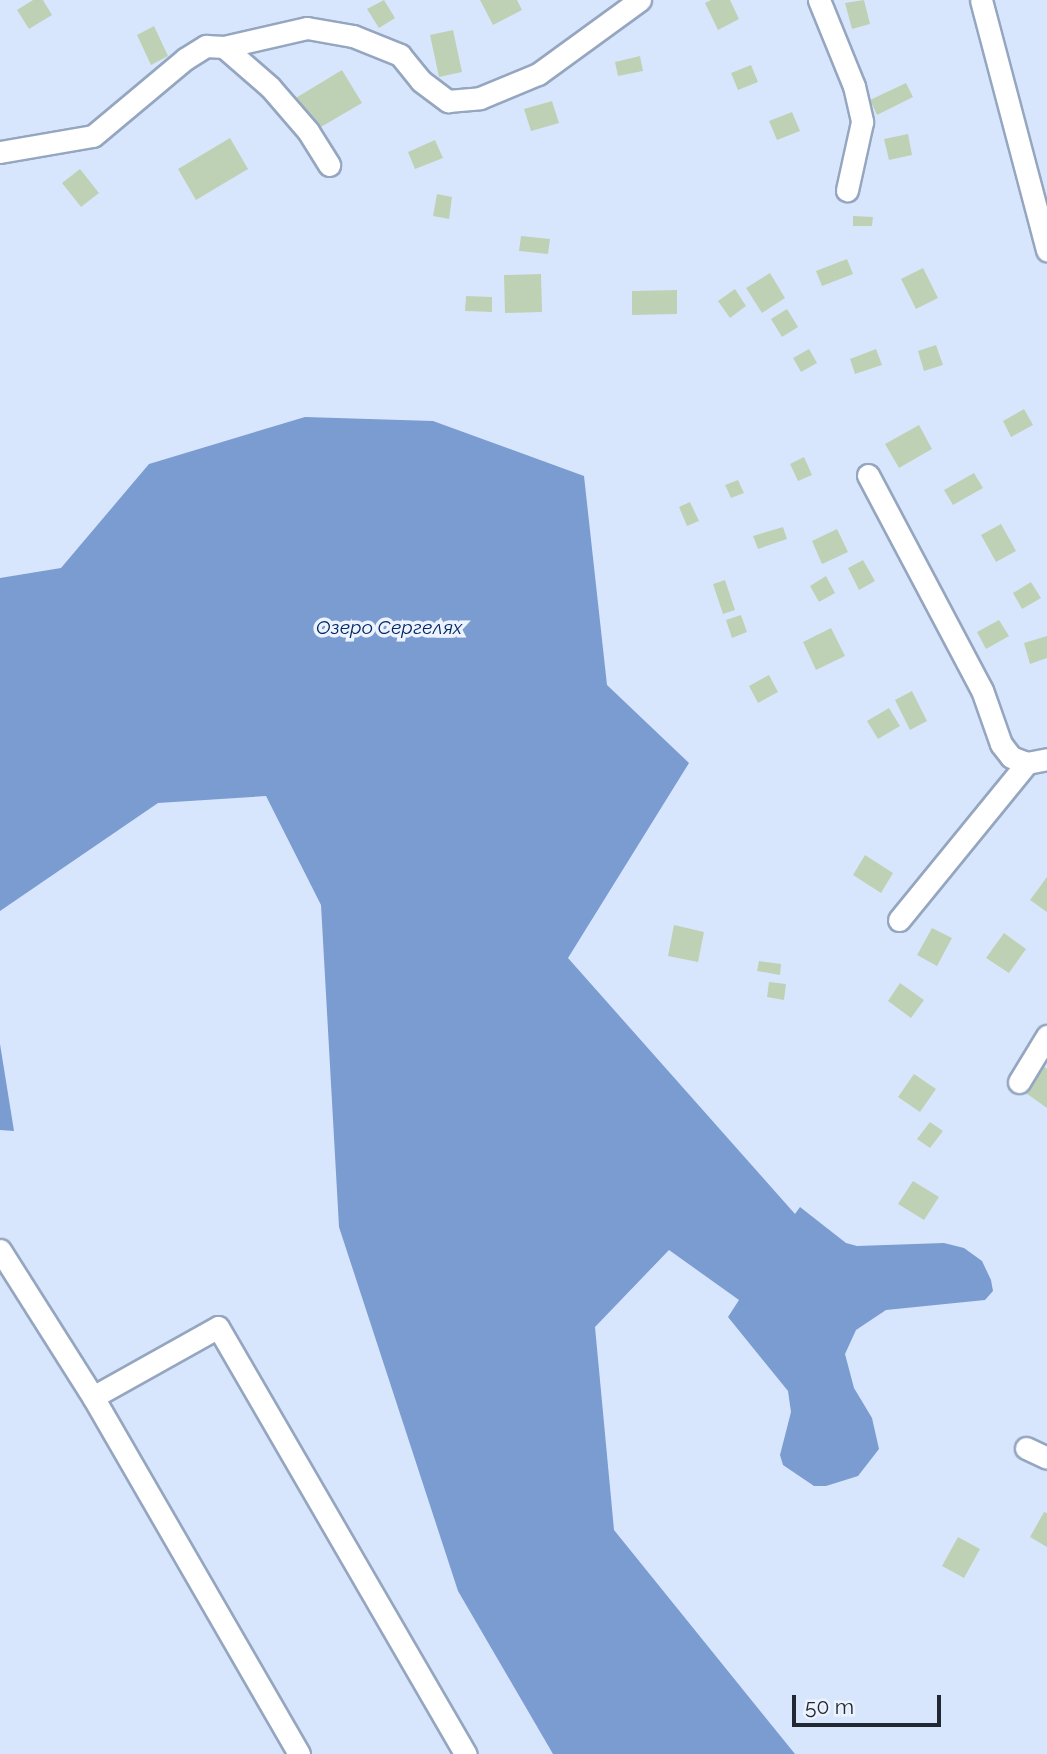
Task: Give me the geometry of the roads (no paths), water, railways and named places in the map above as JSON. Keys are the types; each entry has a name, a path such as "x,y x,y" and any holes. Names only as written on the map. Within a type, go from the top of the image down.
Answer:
{"street":[{"path":"0,152 93,136 185,59 206,46 224,47 307,28 353,36 400,55 421,81 448,101 480,98 538,74 640,0"},
{"path":"819,0 854,86 862,122 847,190"},
{"path":"981,0 1047,250"},
{"path":"224,47 270,87 308,131 329,165"},
{"path":"868,475 982,690 1001,744 1011,757 1037,761"},
{"path":"899,920 1037,761"},
{"path":"1019,1082 1047,1036"},
{"path":"0,1250 93,1397 299,1754"},
{"path":"93,1397 218,1327 466,1754"},
{"path":"1026,1448 1047,1458"}],"water":[{"name":"Озеро Сергелях","path":"305,417 433,421 584,476 607,685 689,763 568,958 795,1214 800,1207 846,1243 857,1246 944,1243 964,1248 982,1261 991,1280 993,1291 985,1300 886,1310 856,1330 845,1354 854,1388 872,1418 879,1449 858,1476 826,1486 814,1486 783,1465 780,1455 791,1412 788,1391 728,1317 739,1300 669,1250 595,1327 614,1530 795,1754 553,1754 458,1591 339,1227 321,905 266,796 158,803 0,911 0,578 61,568 149,464"},
{"path":"0,1044 14,1131 0,1130"}]}
